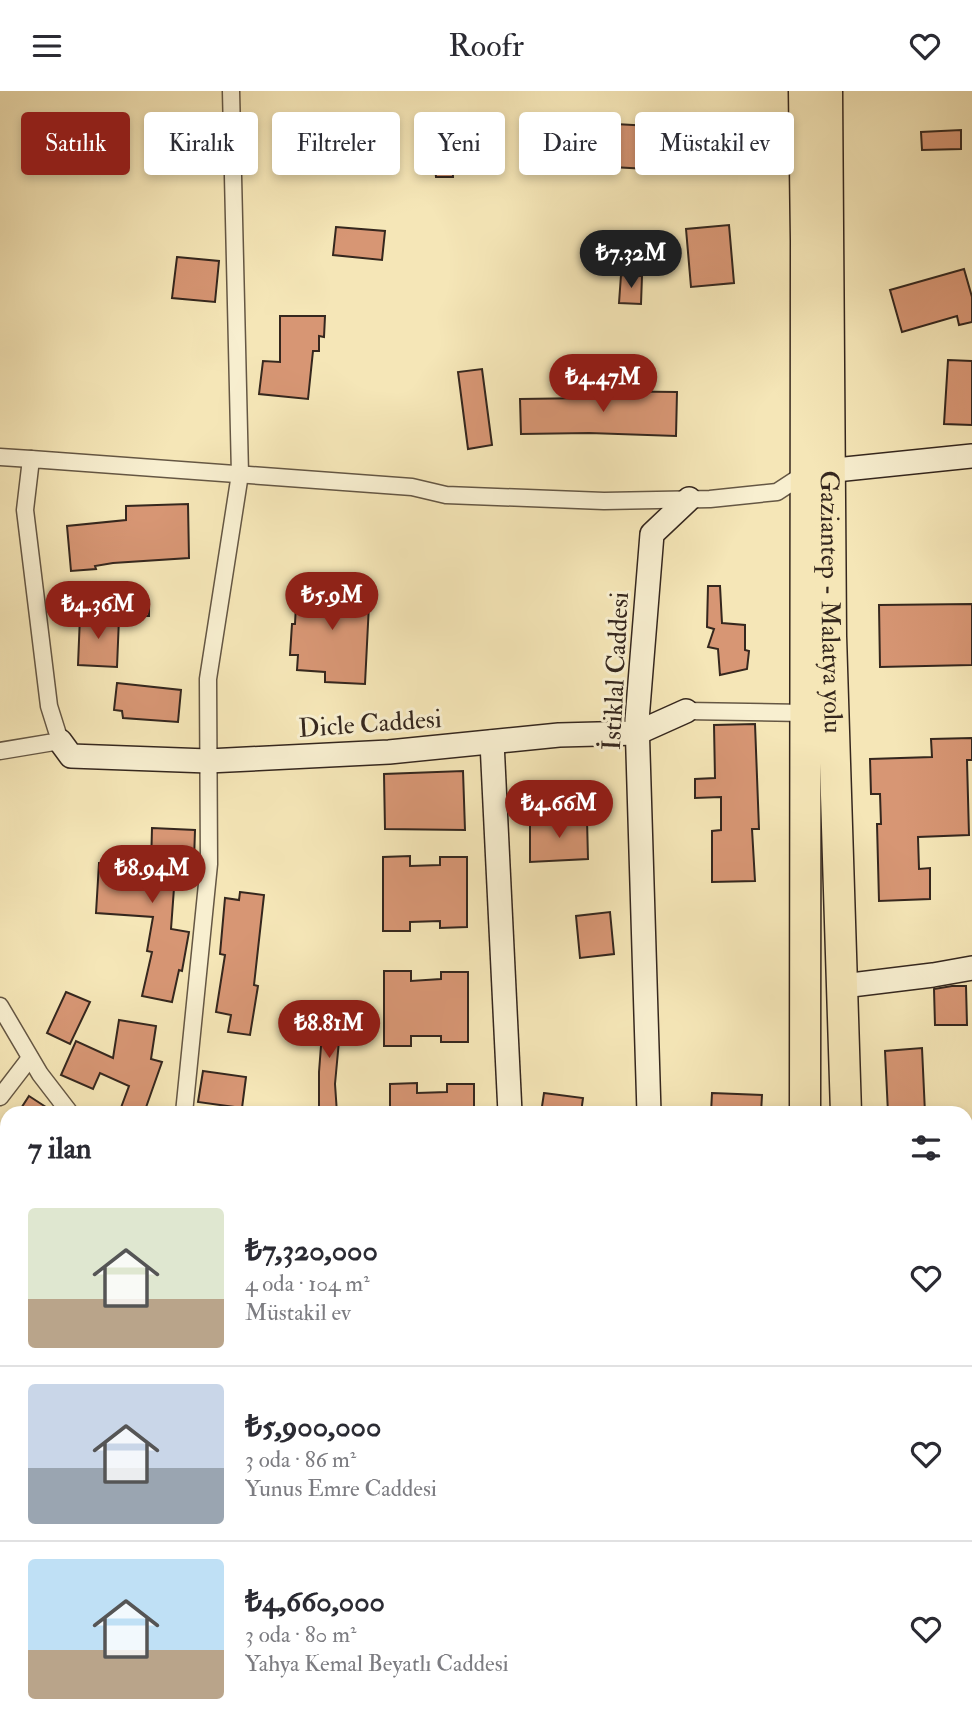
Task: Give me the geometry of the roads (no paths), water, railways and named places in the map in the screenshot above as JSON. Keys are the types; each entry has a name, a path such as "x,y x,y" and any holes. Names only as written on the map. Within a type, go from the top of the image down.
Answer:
{"highway":[{"name":"Gaziantep - Malatya yolu","path":"804,91 818,472 831,636 846,1106"},
{"name":"Gaziantep - Malatya yolu","path":"805,1106 805,713 818,472 827,91"}],"street":[{"path":"185,1106 209,864 208,680 240,474 231,91"},
{"path":"0,457 412,487 446,495 604,501 689,499 776,492 818,472 972,456"},
{"path":"0,751 60,741 49,706 25,510 31,459"},
{"name":"İstiklal Caddesi","path":"649,1106 638,733 647,570 652,534 689,499"},
{"path":"686,711 805,713"},
{"name":"Dicle Caddesi","path":"60,741 71,756 208,761 388,752 559,735 638,733 686,711"},
{"path":"492,742 510,1106"},
{"path":"843,986 972,968"},
{"path":"0,1006 40,1074 65,1106"},
{"path":"0,1097 30,1058"}]}
